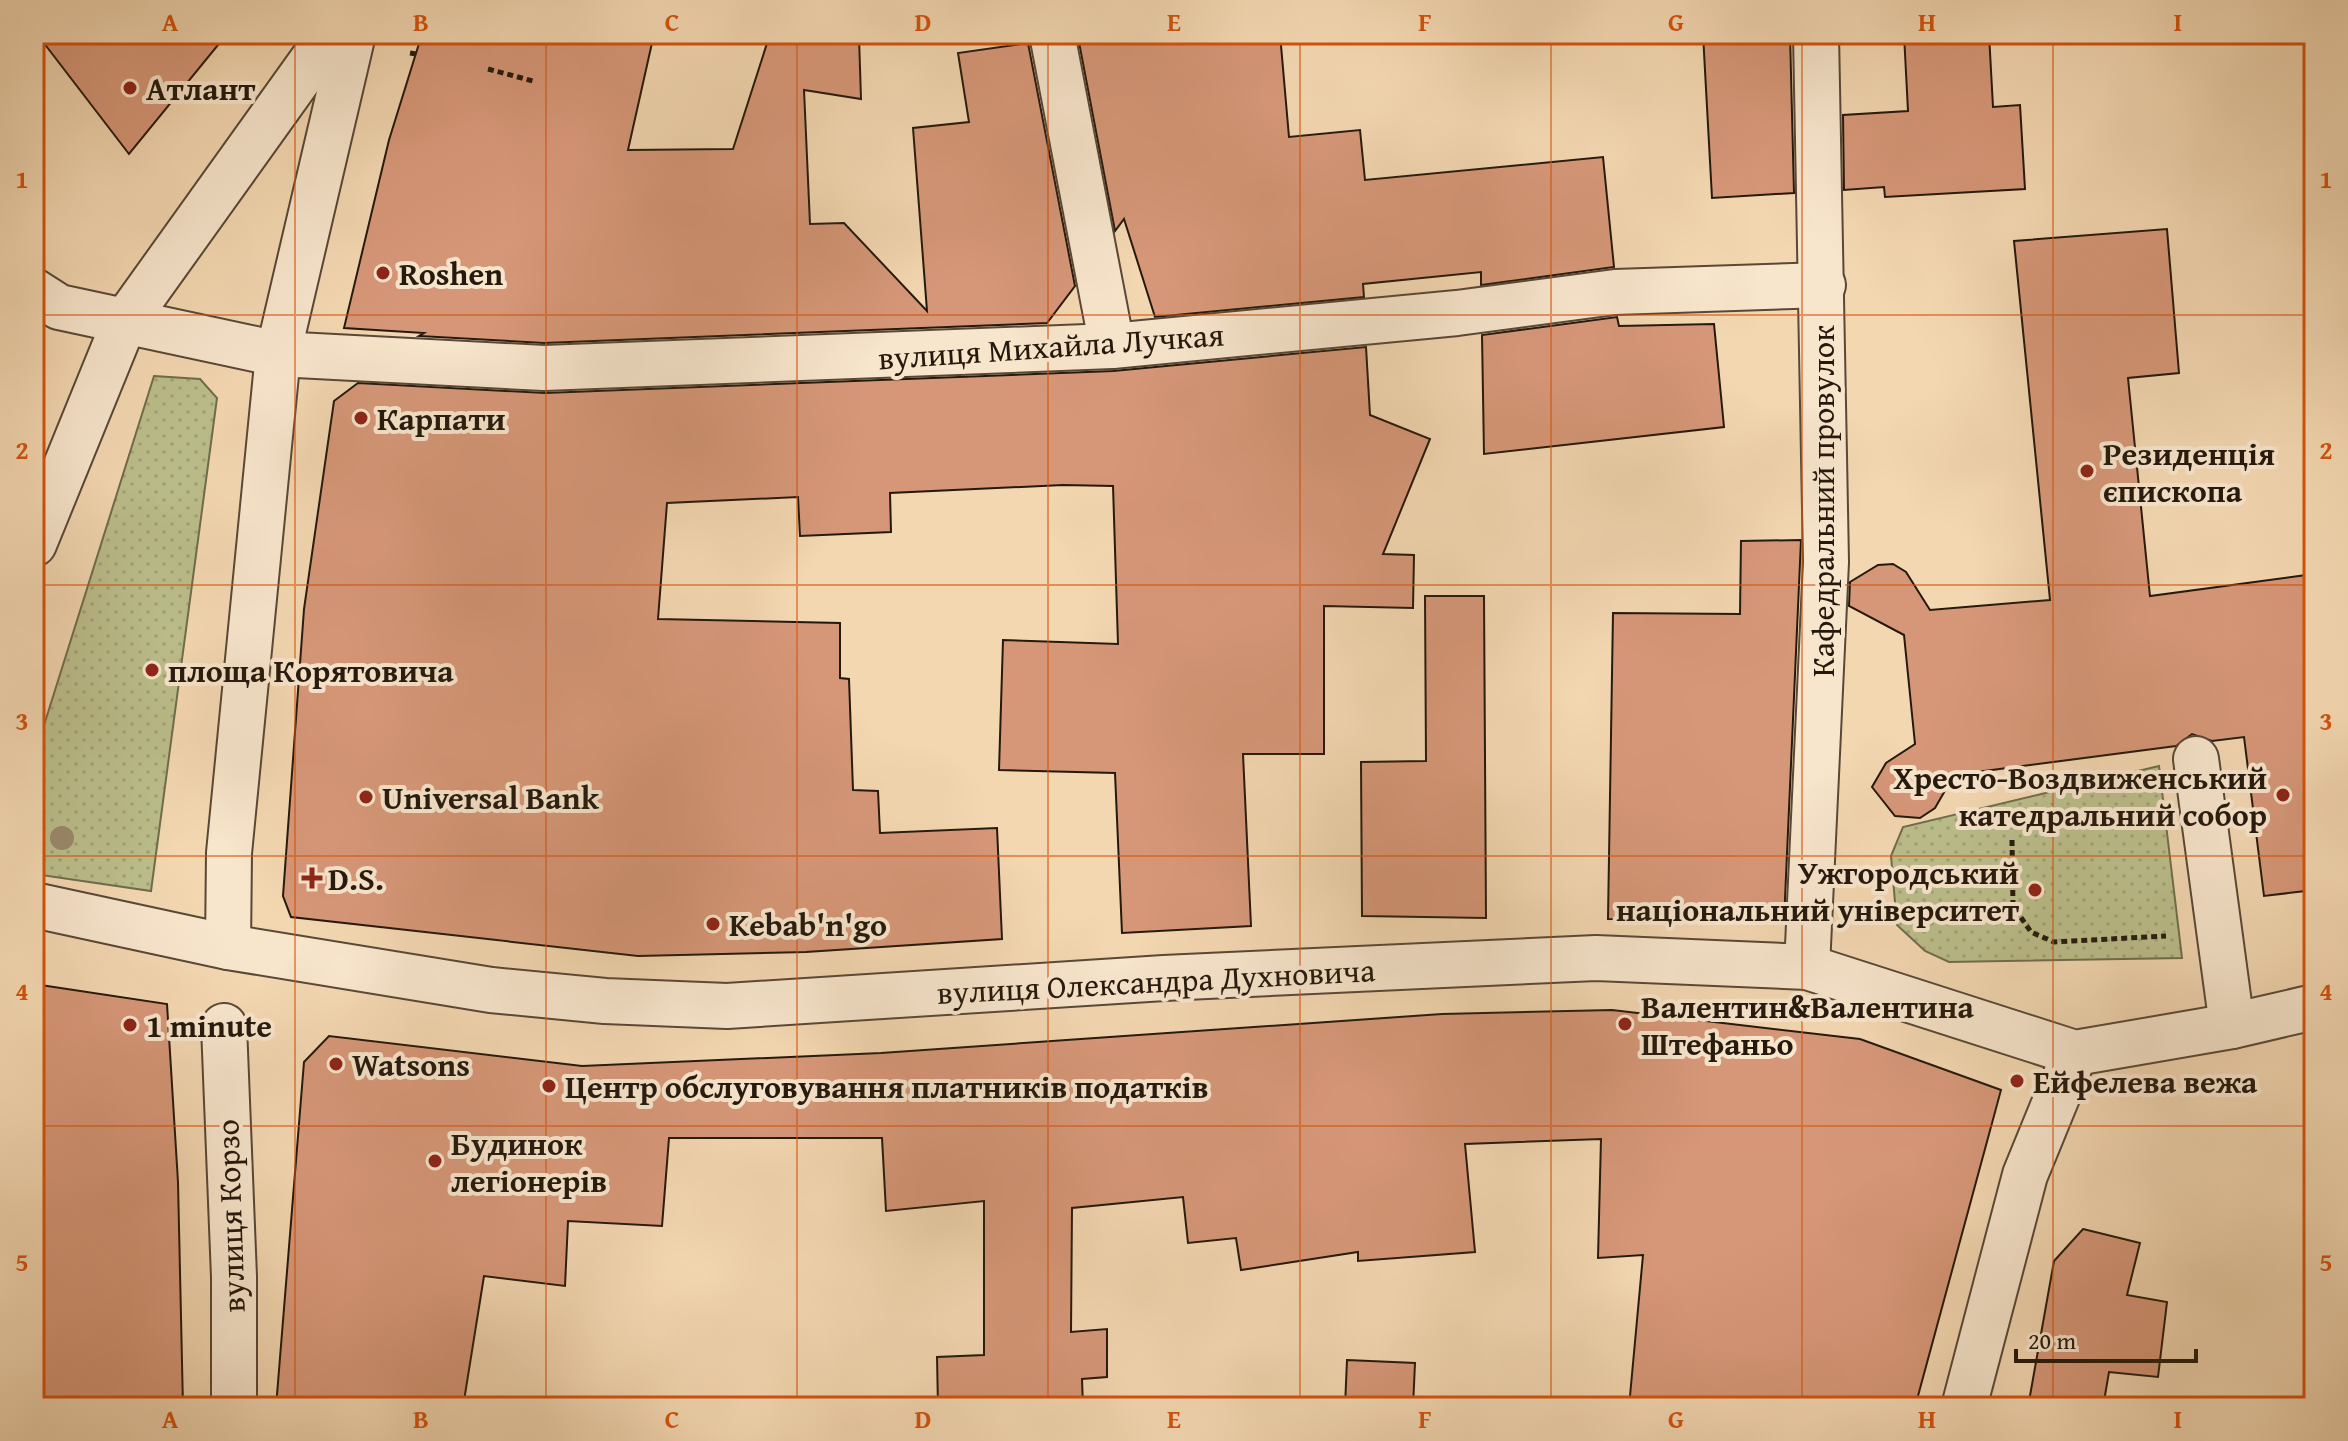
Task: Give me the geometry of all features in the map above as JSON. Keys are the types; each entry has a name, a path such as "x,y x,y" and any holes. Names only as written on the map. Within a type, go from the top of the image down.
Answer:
{"street":[{"path":"34,544 124,323 331,34"},
{"path":"34,905 228,947 229,853 278,354 353,34"},
{"path":"1052,34 1112,346"},
{"name":"Кафедральний провулок","path":"1807,967 1826,562 1816,34"},
{"name":"вулиця Михайла Лучкая","path":"278,354 544,368 1112,346 1457,313 1615,292 1823,285"},
{"path":"34,291 59,307 278,354"},
{"path":"2196,759 2232,1026"},
{"name":"вулиця Олександра Духновича","path":"228,947 491,990 605,1001 727,1006 1164,978 1596,958 1807,967 2075,1053"},
{"path":"1964,1407 2025,1175 2075,1053 2232,1026 2314,1007"},
{"name":"вулиця Корзо","path":"224,1026 234,1277 234,1407"}],"path":[{"path":"488,69 533,81"},
{"path":"2012,840 2013,906 2031,932 2054,942 2218,931"}],"green space":[{"path":"154,376 200,379 217,398 151,891 34,874 34,757"},
{"name":"Ужгородський національний університет","path":"2159,766 2182,958 1949,962 1925,951 1897,925 1891,856 1903,827"}],"building":[{"name":"Атлант","path":"37,34 227,34 129,154"},
{"path":"422,34 654,34 628,150 733,149 770,34 859,37 861,99 804,90 810,224 844,223 927,311 913,128 969,122 958,53 1028,43 1075,286 1047,323 544,343 344,328 389,140"},
{"path":"1097,34 1280,34 1289,137 1360,130 1365,180 1603,157 1614,267 1481,285 1481,272 1363,284 1364,297 1155,317 1124,219 1115,231 1078,37"},
{"path":"1703,34 1790,34 1794,193 1712,198"},
{"path":"1904,34 1989,34 1993,107 2020,105 2025,189 1885,197 1884,187 1844,190 1843,115 1908,111"},
{"name":"Резиденція єпископа","path":"2167,229 2179,373 2128,378 2150,596 2314,574 2314,890 2264,896 2244,737 2212,741 2192,734 2176,746 1954,775 1935,808 1920,818 1895,816 1872,787 1886,763 1915,744 1904,635 1849,606 1850,582 1878,565 1893,564 1906,572 1930,610 2050,600 2014,241"},
{"path":"1617,317 1619,326 1714,324 1724,427 1484,454 1482,335"},
{"path":"1366,347 1370,415 1430,439 1383,554 1414,555 1413,608 1324,606 1324,754 1243,754 1251,926 1122,933 1115,773 999,770 1003,640 1118,644 1113,486 1063,485 890,493 891,532 800,536 798,497 667,503 658,619 840,623 840,678 849,679 853,790 878,791 880,833 997,828 1002,939 806,952 638,956 291,917 283,896 304,609 334,401 358,383 545,393 1113,371"},
{"path":"1801,540 1784,921 1608,919 1613,613 1740,614 1741,541"},
{"path":"1425,596 1484,596 1486,918 1362,916 1361,762 1426,761"},
{"path":"34,984 167,1004 178,1182 183,1407 34,1407"},
{"path":"1612,1010 1860,1039 2001,1090 1915,1407 1629,1407 1643,1255 1598,1258 1601,1139 1465,1144 1475,1252 1358,1261 1358,1252 1241,1270 1236,1238 1188,1243 1183,1197 1072,1208 1071,1332 1107,1329 1107,1377 1082,1379 1083,1407 938,1407 937,1357 984,1355 984,1201 886,1211 882,1138 669,1138 662,1226 568,1221 565,1286 484,1276 463,1407 276,1407 304,1062 329,1036 582,1066 881,1053 1442,1014"},
{"path":"2083,1229 2140,1243 2127,1295 2167,1302 2158,1377 2109,1372 2103,1407 2028,1407 2054,1261"},
{"path":"1347,1360 1415,1363 1413,1407 1345,1407"}],"place":[{"name":"Атлант","path":"130,88"},
{"name":"Roshen","path":"383,273"},
{"name":"Карпати","path":"361,418"},
{"name":"Резиденція єпископа","path":"2087,471"},
{"name":"площа Корятовича","path":"152,670"},
{"name":"Хресто-Воздвиженський катедральний собор","path":"2283,795"},
{"name":"Universal Bank","path":"366,797"},
{"name":"D.S.","path":"312,878"},
{"name":"Ужгородський національний університет","path":"2035,890"},
{"name":"Kebab'n'go","path":"713,924"},
{"name":"Валентин&Валентина Штефаньо","path":"1625,1024"},
{"name":"1 minute","path":"130,1025"},
{"name":"Watsons","path":"336,1064"},
{"name":"Ейфелева вежа","path":"2017,1081"},
{"name":"Центр обслуговування платників податків","path":"549,1086"},
{"name":"Будинок легіонерів","path":"435,1161"}]}
